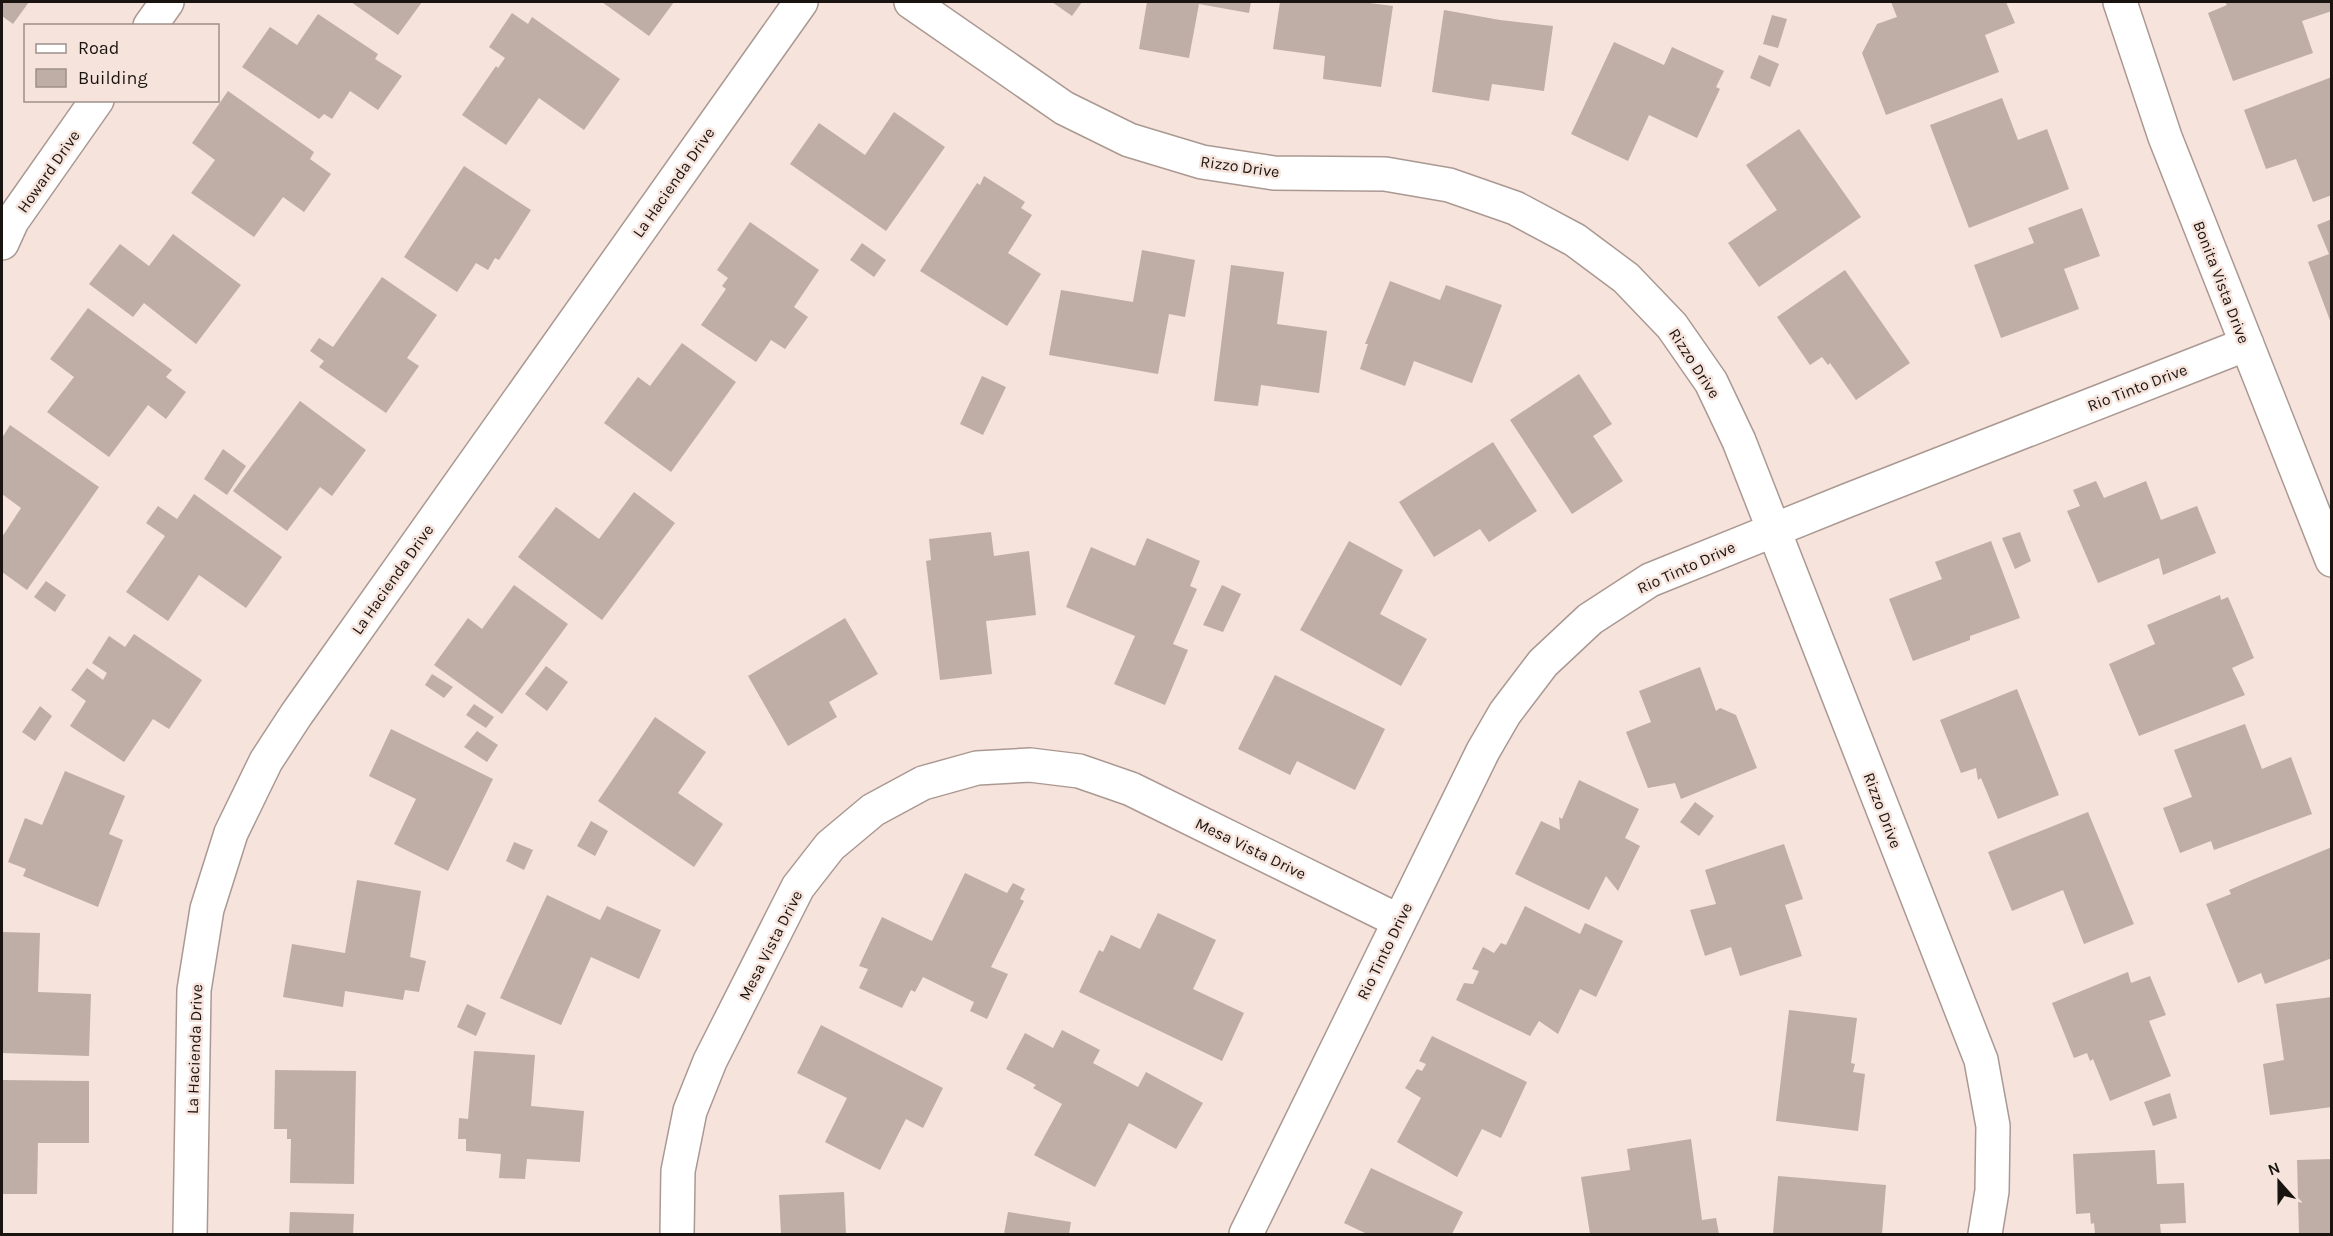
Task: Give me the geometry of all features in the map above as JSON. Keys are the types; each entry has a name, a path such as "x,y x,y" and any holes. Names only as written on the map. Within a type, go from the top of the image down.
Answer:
{"street":[{"path":"151,24 167,2"},
{"name":"La Hacienda Drive","path":"190,1234 194,990 207,909 231,834 266,761 296,715 801,2"},
{"name":"Rizzo Drive","path":"911,2 1064,108 1129,140 1202,162 1274,173 1385,174 1449,185 1515,208 1575,240 1626,278 1664,318 1711,382 1739,441 1981,1060 1993,1126 1992,1191 1985,1234"},
{"name":"Bonita Vista Drive","path":"2120,2 2165,137 2331,560"},
{"name":"Howard Drive","path":"2,243 12,221 96,102"},
{"name":"Rio Tinto Drive","path":"1246,1234 1504,713 1543,663 1590,619 1650,580 1774,529 2247,345"},
{"name":"Mesa Vista Drive","path":"677,1234 678,1171 690,1111 710,1061 798,887 830,846 873,810 924,783 977,768 1030,765 1079,771 1131,789 1399,921"}],"building":[{"path":"2,2 29,2 13,24 2,16"},
{"path":"351,2 422,2 398,35"},
{"path":"602,2 674,2 649,36"},
{"path":"1052,2 1082,2 1072,16"},
{"path":"1147,2 1251,2 1249,13 1199,4 1189,58 1139,49"},
{"path":"1280,2 1362,2 1393,6 1381,87 1323,79 1325,56 1273,49"},
{"path":"1891,2 2006,2 2015,23 1985,35 1999,72 1886,115 1862,53 1877,24 1897,17"},
{"path":"2225,2 2332,2 2332,11 2302,21 2313,53 2233,81 2208,13 2227,5"},
{"path":"1444,10 1553,26 1544,91 1492,84 1489,101 1432,92"},
{"path":"512,13 528,24 532,17 620,79 584,130 539,98 506,145 462,115 496,66 498,68 505,58 489,47"},
{"path":"318,14 378,54 375,59 402,76 378,110 350,91 332,119 324,114 319,119 242,67 270,27 297,45"},
{"path":"1772,15 1787,19 1778,48 1763,44"},
{"path":"1614,42 1664,65 1672,47 1724,71 1716,87 1720,89 1697,138 1649,115 1628,161 1571,134"},
{"path":"1759,55 1779,64 1770,87 1750,78"},
{"path":"2332,77 2332,195 2313,202 2296,159 2266,169 2244,110"},
{"path":"228,91 314,152 310,159 331,174 304,212 283,197 254,237 191,193 215,160 192,143"},
{"path":"2002,98 2018,140 2047,129 2069,189 1969,228 1930,125"},
{"path":"894,112 945,147 886,231 790,164 819,123 865,155"},
{"path":"1799,129 1861,217 1759,287 1728,243 1777,210 1746,165"},
{"path":"464,166 531,210 499,260 495,258 488,270 476,263 457,292 404,257"},
{"path":"984,176 1025,202 1021,208 1032,215 1008,253 1041,274 1007,326 920,271 977,183 980,185"},
{"path":"2082,208 2100,256 2064,269 2079,309 2001,338 1974,265 2034,243 2028,228"},
{"path":"2332,219 2331,323 2308,262 2329,254 2317,225"},
{"path":"750,222 819,270 794,307 808,317 785,349 771,340 756,362 701,325 726,289 722,286 728,278 717,270"},
{"path":"173,234 241,285 196,344 144,303 133,317 89,284 120,244 149,266"},
{"path":"862,243 886,260 874,277 850,260"},
{"path":"1142,250 1195,260 1185,317 1169,314 1158,374 1049,355 1061,290 1133,302"},
{"path":"1231,265 1284,272 1277,324 1327,331 1319,393 1261,385 1258,406 1214,401"},
{"path":"1845,270 1910,363 1856,400 1830,363 1828,365 1822,357 1810,365 1777,317"},
{"path":"382,277 437,315 407,358 419,366 386,413 319,367 324,361 310,351 319,338 333,347"},
{"path":"1390,281 1440,300 1446,285 1502,305 1472,383 1414,361 1405,386 1360,369 1368,344 1365,344"},
{"path":"88,308 172,370 166,377 186,392 166,419 148,405 109,457 47,412 74,377 50,359"},
{"path":"682,343 736,382 671,472 604,423 638,377 650,386"},
{"path":"1579,374 1612,424 1593,436 1623,481 1572,514 1510,420"},
{"path":"982,376 1006,387 983,435 960,424"},
{"path":"300,401 366,450 332,496 320,487 287,531 233,491"},
{"path":"10,425 99,487 27,590 2,572 2,537 21,508 2,494 2,438"},
{"path":"1493,442 1537,511 1489,542 1480,529 1434,557 1399,502"},
{"path":"223,449 246,466 227,495 204,479"},
{"path":"2096,481 2104,498 2146,481 2161,520 2197,506 2216,553 2163,575 2159,558 2098,583 2067,511 2080,506 2073,490"},
{"path":"634,492 675,523 602,620 518,557 556,507 599,539"},
{"path":"194,494 282,557 246,608 199,575 168,621 126,592 165,536 146,523 158,506 177,519"},
{"path":"991,532 994,556 1029,551 1036,615 986,621 992,674 940,680 926,561 931,560 929,539"},
{"path":"2020,532 2031,561 2015,569 2002,538"},
{"path":"1147,538 1200,561 1190,586 1197,589 1173,644 1188,650 1165,705 1114,684 1135,636 1066,607 1091,547 1135,566"},
{"path":"1349,541 1403,570 1380,614 1427,639 1401,686 1300,630"},
{"path":"1991,541 2020,618 1970,636 1970,640 1913,661 1889,599 1942,579 1935,562"},
{"path":"46,581 66,595 55,612 34,597"},
{"path":"514,585 568,624 502,714 434,665 468,618 482,629"},
{"path":"1222,585 1241,594 1223,632 1203,625"},
{"path":"2220,595 2221,600 2228,597 2254,658 2232,668 2245,695 2139,736 2109,664 2155,644 2147,625"},
{"path":"845,618 878,674 829,702 837,717 788,746 748,676"},
{"path":"134,634 202,680 169,729 153,719 124,762 70,726 86,701 71,690 87,668 103,680 107,673 92,663 109,636 125,647"},
{"path":"546,666 568,682 547,711 525,694"},
{"path":"1700,667 1716,711 1720,708 1736,715 1757,768 1681,799 1675,783 1648,788 1626,732 1651,722 1639,691"},
{"path":"432,674 453,687 444,698 425,685"},
{"path":"1275,675 1385,729 1355,790 1297,761 1290,775 1238,749"},
{"path":"2017,689 2059,795 1998,819 1981,778 1978,780 1976,768 1961,773 1940,720"},
{"path":"474,704 494,717 486,728 466,715"},
{"path":"40,706 52,716 35,741 22,732"},
{"path":"655,717 706,752 678,793 723,824 694,867 598,801"},
{"path":"2245,724 2262,769 2291,757 2312,814 2214,850 2211,841 2180,853 2163,808 2192,797 2174,750"},
{"path":"391,729 493,779 448,871 394,844 416,799 369,776"},
{"path":"477,731 498,745 487,762 464,747"},
{"path":"65,771 125,796 109,834 123,840 98,907 23,876 26,869 8,862 25,818 42,825"},
{"path":"1579,780 1639,809 1625,838 1640,846 1618,891 1606,876 1589,910 1515,874 1541,821 1560,830 1559,817 1562,819"},
{"path":"1695,802 1714,816 1699,836 1680,822"},
{"path":"2088,812 2134,924 2084,944 2063,890 2012,911 1988,852"},
{"path":"591,821 608,831 595,856 577,846"},
{"path":"514,842 533,850 524,870 506,861"},
{"path":"1784,844 1803,899 1785,905 1802,956 1740,976 1731,947 1705,956 1690,910 1716,904 1705,870"},
{"path":"2332,847 2332,958 2265,984 2261,973 2238,983 2206,904 2231,894 2229,890"},
{"path":"965,873 1007,893 1013,883 1025,889 1020,899 1024,901 991,967 1008,974 987,1019 970,1011 974,1002 923,977 915,992 911,990 902,1008 859,988 868,969 859,966 882,917 932,941"},
{"path":"357,880 421,891 410,957 426,961 419,992 405,990 403,1000 345,991 343,1007 283,997 292,944 345,953"},
{"path":"547,895 600,920 607,906 661,930 639,979 591,957 561,1025 500,998"},
{"path":"1525,906 1580,934 1585,923 1623,941 1596,997 1580,989 1558,1034 1539,1021 1530,1036 1456,1000 1464,983 1473,984 1479,971 1472,969 1483,947 1494,953 1501,943 1506,945"},
{"path":"1158,913 1216,940 1193,989 1244,1013 1222,1061 1079,992 1099,950 1103,952 1111,935 1140,949"},
{"path":"2,932 40,933 38,992 91,994 89,1056 2,1053"},
{"path":"2128,972 2131,983 2150,976 2166,1015 2149,1021 2171,1076 2110,1101 2093,1059 2090,1061 2087,1053 2074,1058 2052,1003"},
{"path":"2332,997 2332,1107 2270,1115 2263,1064 2284,1060 2276,1004"},
{"path":"467,1004 486,1013 476,1036 457,1027"},
{"path":"1789,1010 1857,1018 1851,1063 1855,1064 1853,1072 1865,1074 1858,1131 1776,1121"},
{"path":"821,1025 943,1088 923,1128 906,1119 880,1170 825,1142 847,1098 797,1073"},
{"path":"1062,1030 1100,1050 1093,1063 1138,1087 1146,1072 1203,1103 1176,1149 1129,1123 1095,1187 1034,1155 1062,1104 1033,1088 1036,1085 1006,1069 1025,1033 1053,1048"},
{"path":"1432,1036 1527,1082 1501,1138 1482,1129 1457,1177 1397,1142 1421,1098 1405,1088 1417,1069 1422,1071 1426,1064 1419,1061"},
{"path":"474,1051 535,1055 531,1106 584,1111 580,1162 527,1159 525,1179 499,1178 501,1154 466,1151 466,1139 458,1139 459,1118 468,1119"},
{"path":"275,1070 356,1071 354,1184 290,1183 291,1139 287,1139 287,1129 274,1129"},
{"path":"2,1080 89,1081 89,1143 38,1143 37,1194 2,1194"},
{"path":"2170,1093 2177,1118 2153,1126 2144,1102"},
{"path":"1691,1139 1702,1220 1716,1218 1719,1234 1590,1234 1581,1177 1630,1170 1627,1149"},
{"path":"2155,1150 2157,1184 2184,1183 2186,1223 2160,1224 2161,1234 2095,1234 2090,1213 2076,1214 2073,1154"},
{"path":"2332,1159 2332,1234 2299,1234 2297,1160"},
{"path":"1371,1168 1463,1212 1452,1234 1367,1234 1344,1223"},
{"path":"1778,1176 1886,1185 1882,1234 1773,1234"},
{"path":"844,1192 846,1234 781,1234 779,1195"},
{"path":"290,1212 354,1214 353,1234 289,1234"},
{"path":"1008,1212 1071,1222 1069,1234 1004,1234"}]}
